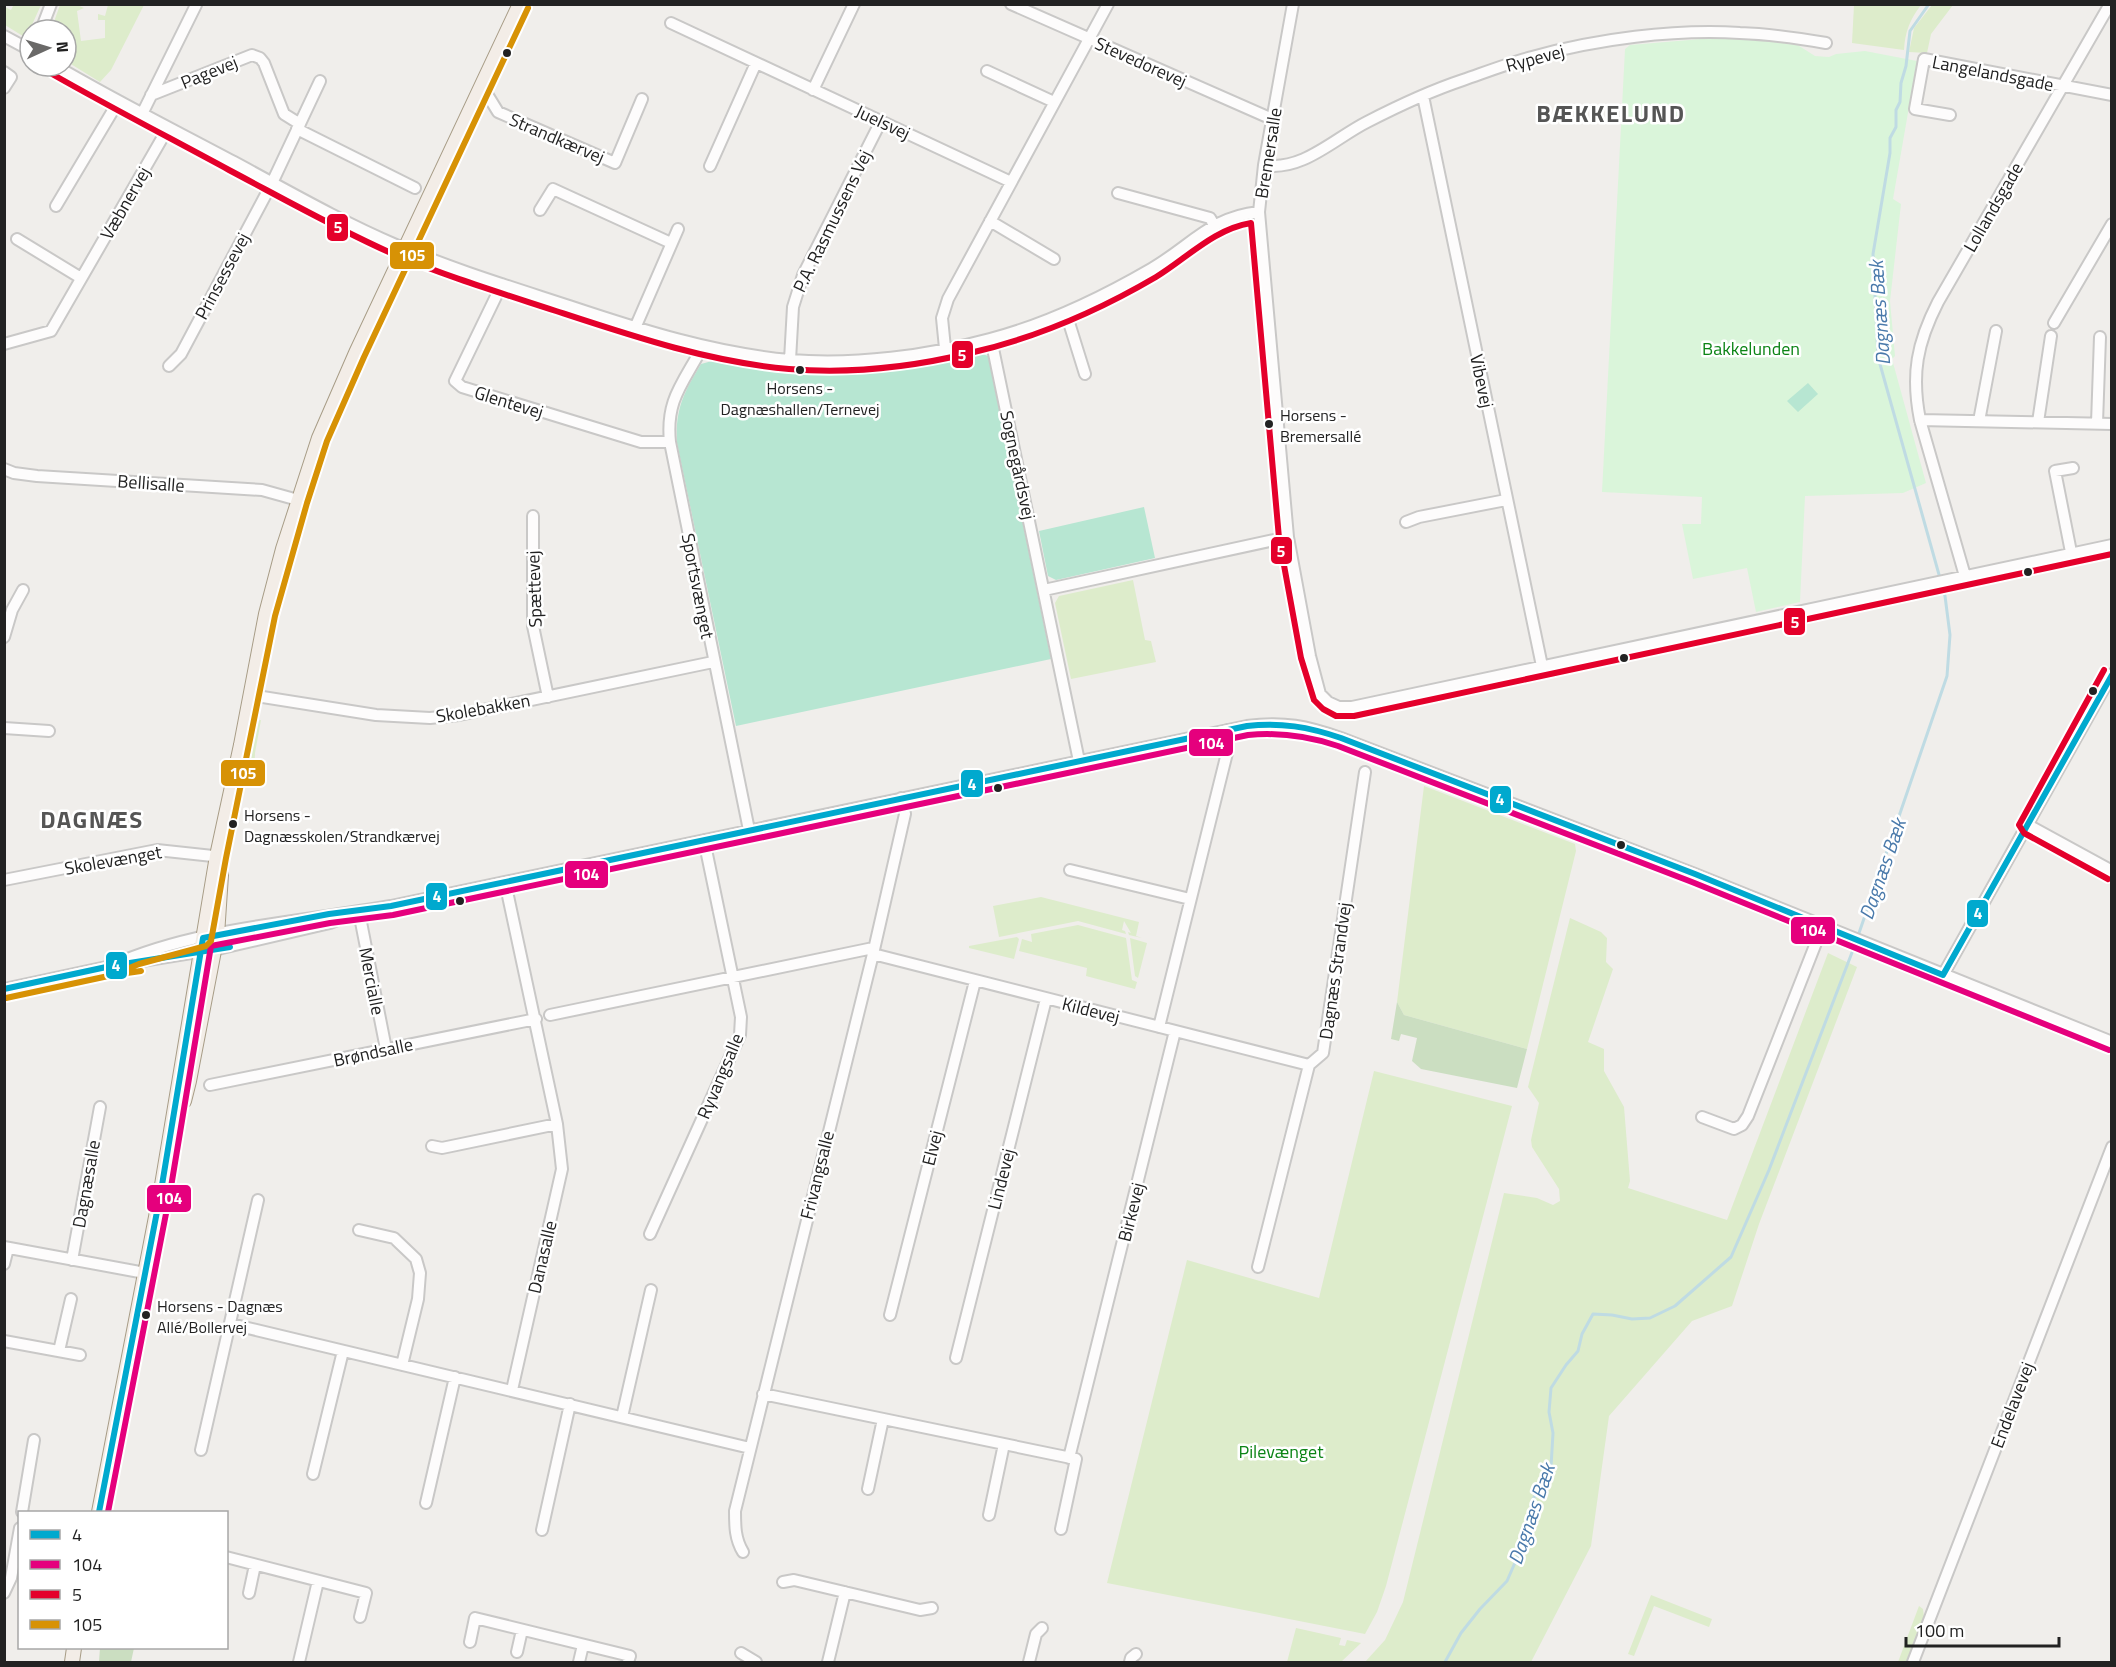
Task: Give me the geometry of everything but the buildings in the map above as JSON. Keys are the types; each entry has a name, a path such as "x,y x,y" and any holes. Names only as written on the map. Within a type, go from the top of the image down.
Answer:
{"main road":[{"path":"99,1511 209,943 225,822 266,614 297,500 323,430 358,349 520,4"}],"street":[{"name":"Pagevej","path":"142,114 196,4"},
{"path":"813,90 854,4"},
{"name":"Stevedorevej","path":"1011,4 1272,119"},
{"path":"945,348 942,318 948,299 1108,4"},
{"name":"Bremersalle","path":"1293,4 1264,165 1259,212 1288,537 1310,656 1320,694 1328,702 1339,707 1352,707 1542,666"},
{"name":"Lollandsgade","path":"1962,577 1920,420 1915,374 1918,353 1927,325 2110,4"},
{"name":"Juelsvej","path":"671,23 1011,182"},
{"name":"Rypevej","path":"1264,165 1272,166 1306,159 1366,122 1423,96 1532,57 1624,39 1686,33 1738,32 1826,43"},
{"path":"4,36 18,44"},
{"name":"Pagevej","path":"151,95 252,55 260,58 264,63 284,114 299,127 415,188"},
{"name":"Langelandsgade","path":"1950,115 1915,109 1924,59 2112,95"},
{"path":"710,166 756,63"},
{"path":"987,71 1054,102"},
{"path":"4,72 11,77 4,88"},
{"path":"77,78 331,215 405,249 635,328 700,346 790,360 885,358 991,339 1066,313 1117,289 1165,261 1214,225 1230,217 1259,212"},
{"path":"272,183 320,81"},
{"name":"Strandkærvej","path":"482,86 498,112 615,163 642,99"},
{"name":"Vibevej","path":"1423,96 1542,666"},
{"path":"56,206 118,102"},
{"name":"P.A. Rasmussens Vej","path":"790,360 793,307 803,276 881,121"},
{"name":"Væbnervej","path":"4,344 51,331 168,128"},
{"name":"Prinsessevej","path":"169,366 180,354 272,183"},
{"path":"540,210 553,189 671,243"},
{"path":"1118,193 1210,218 1214,225"},
{"path":"990,221 1054,259"},
{"path":"2054,323 2112,224"},
{"path":"635,328 678,229"},
{"path":"17,239 81,278"},
{"name":"Glentevej","path":"502,284 455,381 462,387 641,442 670,442"},
{"path":"1066,313 1085,374"},
{"path":"1979,422 1996,331"},
{"path":"2038,422 2050,336"},
{"path":"2097,423 2100,337"},
{"name":"Sognegårdsvej","path":"991,339 1079,761"},
{"name":"Sportsvænget","path":"700,346 698,355 673,400 668,423 749,830"},
{"path":"1920,420 2112,424"},
{"path":"2071,552 2055,471 2073,468"},
{"name":"Bellisalle","path":"4,469 36,476 262,490 297,500"},
{"path":"1406,522 1419,517 1506,500"},
{"name":"Spættevej","path":"532,516 533,626 548,697"},
{"path":"1044,590 1288,537"},
{"path":"1542,666 2112,545"},
{"path":"4,637 12,610 23,590"},
{"name":"Skolebakken","path":"250,695 376,715 430,718 459,715 714,662"},
{"path":"1943,975 2112,674"},
{"path":"4,988 111,966 329,914 359,912 1227,730 1270,723 1308,727 1341,738 1844,933 1943,975 2112,1041"},
{"path":"4,728 49,731"},
{"path":"1159,1027 1228,749 1227,730"},
{"name":"Dagnæs Strandvej","path":"1258,1267 1309,1065 1323,1053 1365,772"},
{"name":"Frivangsalle","path":"742,1552 735,1529 735,1511 873,951 905,814 902,798"},
{"path":"2028,825 2112,871"},
{"name":"Ryvangsalle","path":"650,1234 740,1035 741,1017 734,976 705,840"},
{"name":"Skolevænget","path":"4,880 157,850 220,856"},
{"path":"1070,870 1191,899"},
{"name":"Danasalle","path":"505,882 557,1124 562,1169 512,1390"},
{"name":"Mercialle","path":"359,912 386,1049"},
{"path":"1702,1117 1734,1129 1742,1125 1748,1116 1822,925"},
{"path":"550,1014 734,976 873,951"},
{"name":"Kildevej","path":"873,951 975,981 1309,1065"},
{"name":"Elvej","path":"890,1316 975,981"},
{"name":"Lindevej","path":"956,1358 1046,999"},
{"name":"Brøndsalle","path":"210,1085 536,1019"},
{"name":"Birkevej","path":"1061,1529 1076,1459 1069,1458 1174,1031"},
{"name":"Dagnæsalle","path":"72,1260 100,1107"},
{"path":"432,1146 442,1148 557,1124"},
{"name":"Endelavevej","path":"1913,1662 2112,1147"},
{"path":"201,1450 258,1200"},
{"path":"359,1230 394,1238 416,1259 420,1273 418,1299 402,1365"},
{"path":"4,1264 6,1248 145,1274"},
{"path":"622,1417 651,1290"},
{"path":"59,1351 71,1299"},
{"path":"231,1324 750,1448"},
{"path":"4,1341 80,1355"},
{"path":"313,1474 342,1351"},
{"path":"426,1503 455,1377"},
{"path":"763,1394 1069,1458"},
{"path":"542,1530 570,1404"},
{"path":"868,1489 883,1419"},
{"path":"22,1511 34,1440"},
{"path":"989,1515 1004,1444"},
{"path":"4,1593 11,1578 18,1539"},
{"path":"228,1558 366,1593 360,1617"},
{"path":"249,1593 255,1565"},
{"path":"783,1581 794,1580 920,1611 932,1608"},
{"path":"299,1662 318,1581"},
{"path":"828,1662 845,1592"},
{"path":"470,1642 475,1618 630,1656 628,1662"},
{"path":"1029,1662 1036,1634 1042,1628"},
{"path":"517,1652 522,1630"},
{"path":"579,1662 583,1645"},
{"path":"741,1653 756,1662"}],"green space":[{"path":"14,4 41,5 35,18 18,18 18,33 5,25 5,7 11,10"},
{"path":"60,5 77,5 84,8 77,11 78,18 55,18"},
{"path":"108,5 144,5 111,70 100,82 78,68 78,18 81,41 105,38 105,20 98,20 98,14 105,16"},
{"path":"1854,5 1921,5 1909,26 1904,50 1852,43"},
{"path":"1932,5 1953,5 1931,34 1927,53 1909,52 1914,28"},
{"name":"Bakkelunden","path":"1701,39 1761,39 1796,44 1815,56 1829,57 1836,54 1865,51 1917,61 1893,199 1901,204 1890,301 1895,356 1892,359 1926,483 1903,493 1805,496 1800,602 1756,612 1747,568 1693,579 1682,524 1701,524 1702,497 1602,492 1625,49 1630,45"},
{"path":"980,353 988,356 1051,659 736,726 677,443 679,410 701,364 712,361 838,372 903,366"},
{"path":"1808,383 1818,394 1798,412 1787,401"},
{"path":"1144,507 1155,558 1056,580 1048,576 1039,531"},
{"path":"1133,580 1145,640 1151,641 1156,662 1071,679 1055,603 1059,596"},
{"path":"261,720 255,753 254,776 248,782 243,783 256,721"},
{"path":"1424,786 1575,844 1576,851 1527,1049 1404,1015 1397,1002"},
{"path":"1041,897 1139,922 1136,936 1142,938 1129,935 1128,932 1131,933 1124,921 1122,930 1126,934 1078,921 999,937 993,906"},
{"path":"1570,918 1601,932 1607,938 1606,962 1613,969 1588,1042 1604,1049 1604,1071 1624,1107 1630,1181 1628,1188 1727,1220 1828,953 1857,967 1759,1224 1732,1306 1692,1321 1609,1416 1591,1546 1531,1662 1365,1662 1385,1640 1403,1602 1504,1193 1537,1198 1553,1205 1560,1201 1559,1189 1532,1147 1531,1140 1539,1103 1528,1087"},
{"path":"1078,925 1126,938 1132,980 1137,982 1135,989 1086,976 1087,968 1019,951 1022,939 1032,942 1031,934"},
{"path":"1017,937 1019,939 1014,959 969,948 969,946"},
{"path":"1130,938 1147,943 1138,978 1135,976"},
{"path":"1397,1002 1404,1015 1527,1049 1517,1088 1421,1069 1412,1061 1417,1038 1401,1034 1399,1041 1391,1039"},
{"name":"Pilevænget","path":"1374,1071 1512,1106 1386,1586 1377,1612 1365,1634 1107,1583 1187,1260 1319,1298"},
{"path":"1651,1595 1712,1619 1709,1627 1654,1606 1634,1656 1628,1654"},
{"path":"1919,1606 1923,1609 1924,1617 1906,1662 1898,1662"},
{"path":"1296,1628 1341,1638 1339,1645 1345,1646 1347,1640 1361,1643 1341,1662 1287,1662"},
{"path":"100,1649 134,1649 131,1662 99,1662"}],"waterway":[{"name":"Dagnæs Bæk","path":"1858,936 1947,676 1950,635 1945,596 1878,357 1873,254 1890,153 1890,138 1896,127 1896,110 1900,102 1910,31 1929,4"},
{"name":"Dagnæs Bæk","path":"1445,1662 1461,1633 1507,1581 1524,1542 1532,1501 1551,1467 1553,1433 1549,1412 1551,1388 1578,1351 1582,1334 1593,1314 1632,1319 1650,1318 1675,1306 1731,1257 1769,1170 1856,942"}],"transit line":[{"name":"105","path":"115,974 139,964 206,946 211,941 275,616 327,441 364,357 528,8"},
{"name":"5","path":"59,78 309,213 391,253 473,284 642,338 700,354 759,366 834,371 857,370 926,362 995,347 1066,322 1112,301 1156,277 1225,231 1251,223 1279,538 1301,658 1314,700 1323,709 1336,716 1354,716 2112,554"},
{"name":"5","path":"2104,670 2019,825 2024,833 2108,879"},
{"name":"4","path":"99,1511 161,1191 203,938 329,914 391,906 1247,726 1283,725 1306,728 1341,738 1695,874 1943,975 2112,675"},
{"name":"104","path":"108,1511 170,1193 211,946 330,923 393,915 1248,735 1283,735 1305,737 1338,746 1692,882 2109,1050"},
{"name":"4","path":"4,989 111,966 230,947"},
{"name":"105","path":"6,998 141,971"}],"place":[{"name":"Horsens - Dagnæshallen/Ternevej","path":"800,370"},
{"name":"Horsens - Bremersallé","path":"1269,424"},
{"name":"Horsens - Dagnæsskolen/Strandkærvej","path":"233,824"},
{"name":"Horsens - Dagnæs Allé/Bollervej","path":"146,1315"}],"district":[{"name":"BÆKKELUND","path":"1611,113"},
{"name":"DAGNÆS","path":"92,819"}]}
